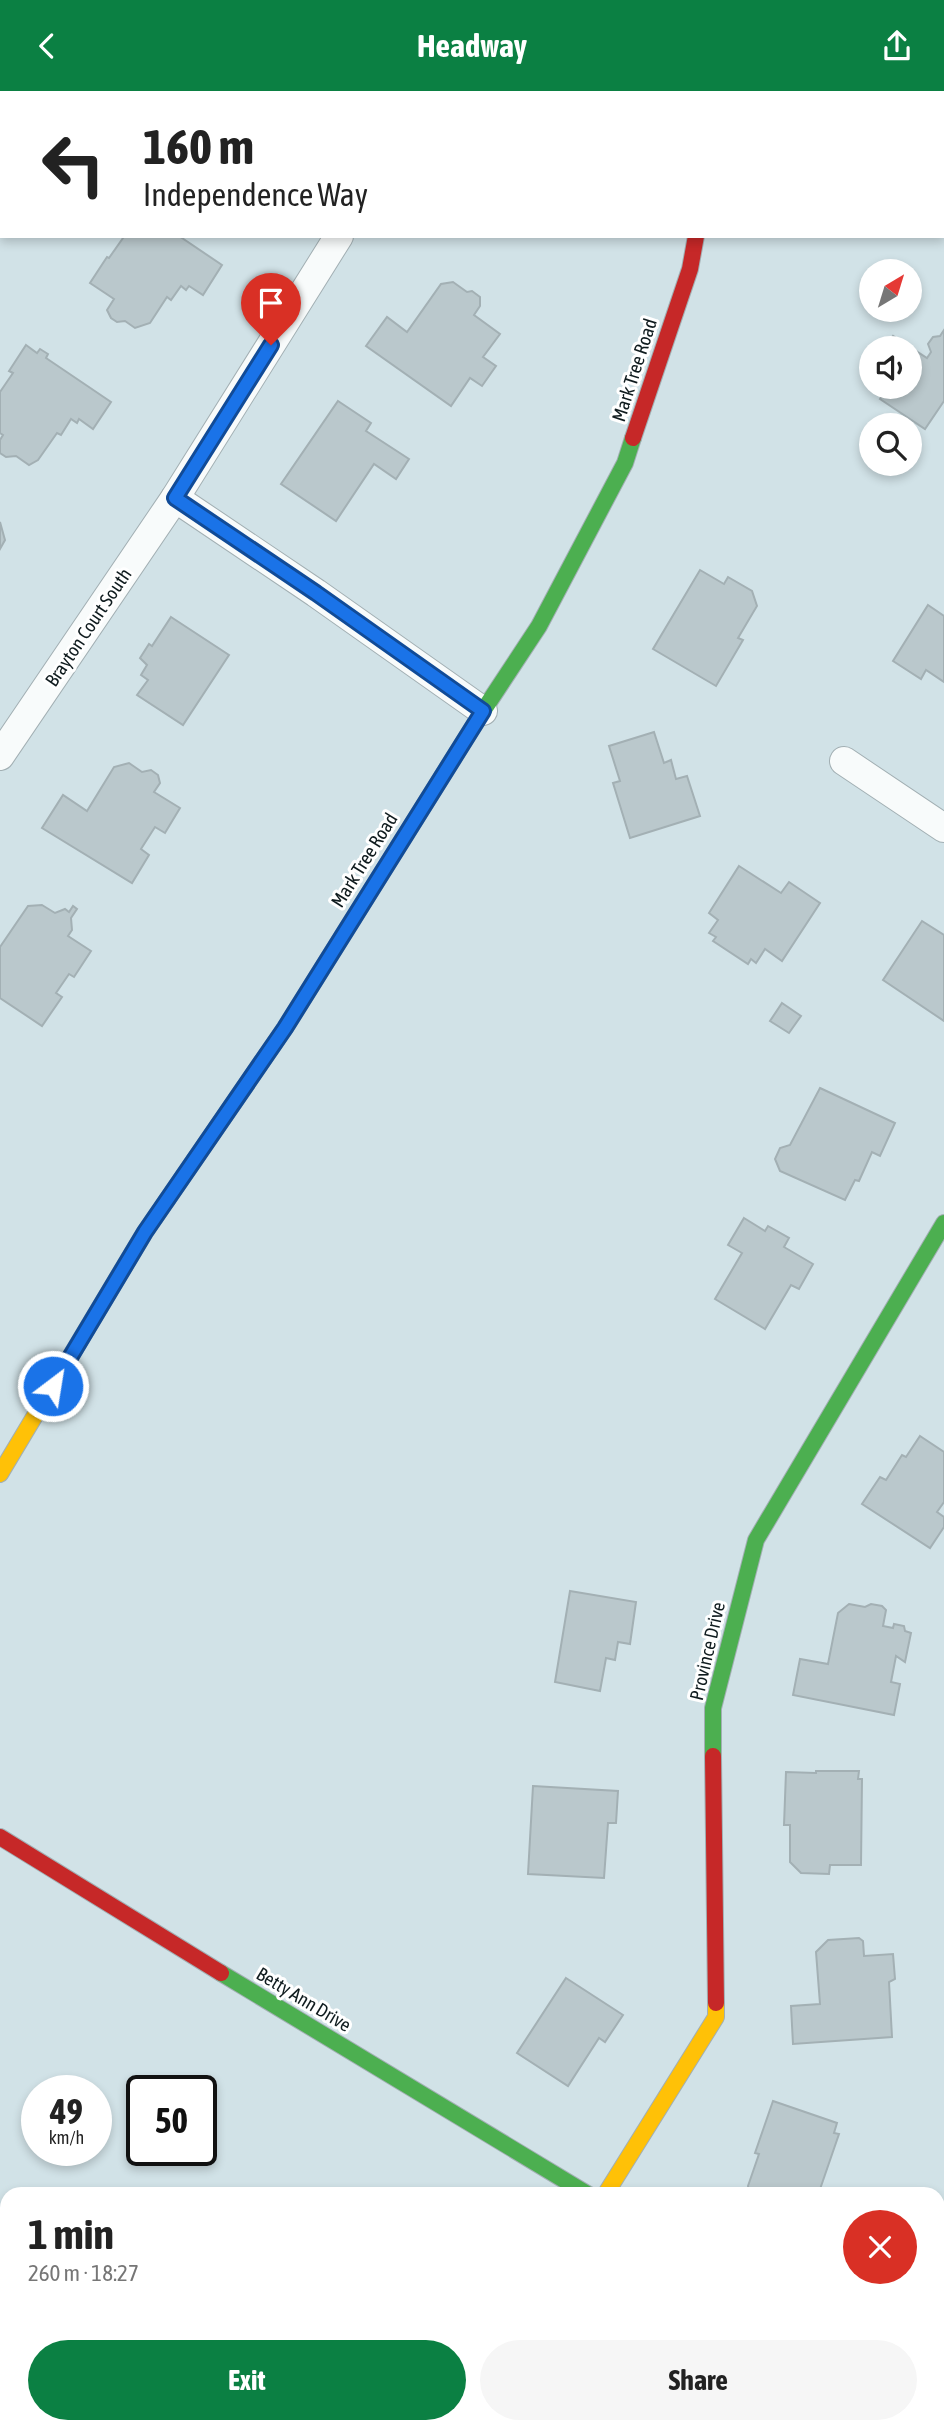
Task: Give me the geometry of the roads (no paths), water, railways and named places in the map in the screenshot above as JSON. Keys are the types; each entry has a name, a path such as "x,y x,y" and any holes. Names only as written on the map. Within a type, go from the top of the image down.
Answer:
{"main road":[{"name":"Mark Tree Road","path":"0,1474 145,1232 285,1028 539,626 625,463 690,269 696,238"},
{"name":"Province Drive","path":"610,2187 716,2017 713,1708 755,1540 944,1223"},
{"name":"Betty Ann Drive","path":"0,1837 576,2187"}],"street":[{"name":"Brayton Court South","path":"0,756 175,498 338,238"},
{"path":"175,498 483,711"},
{"path":"844,761 944,828"}]}
